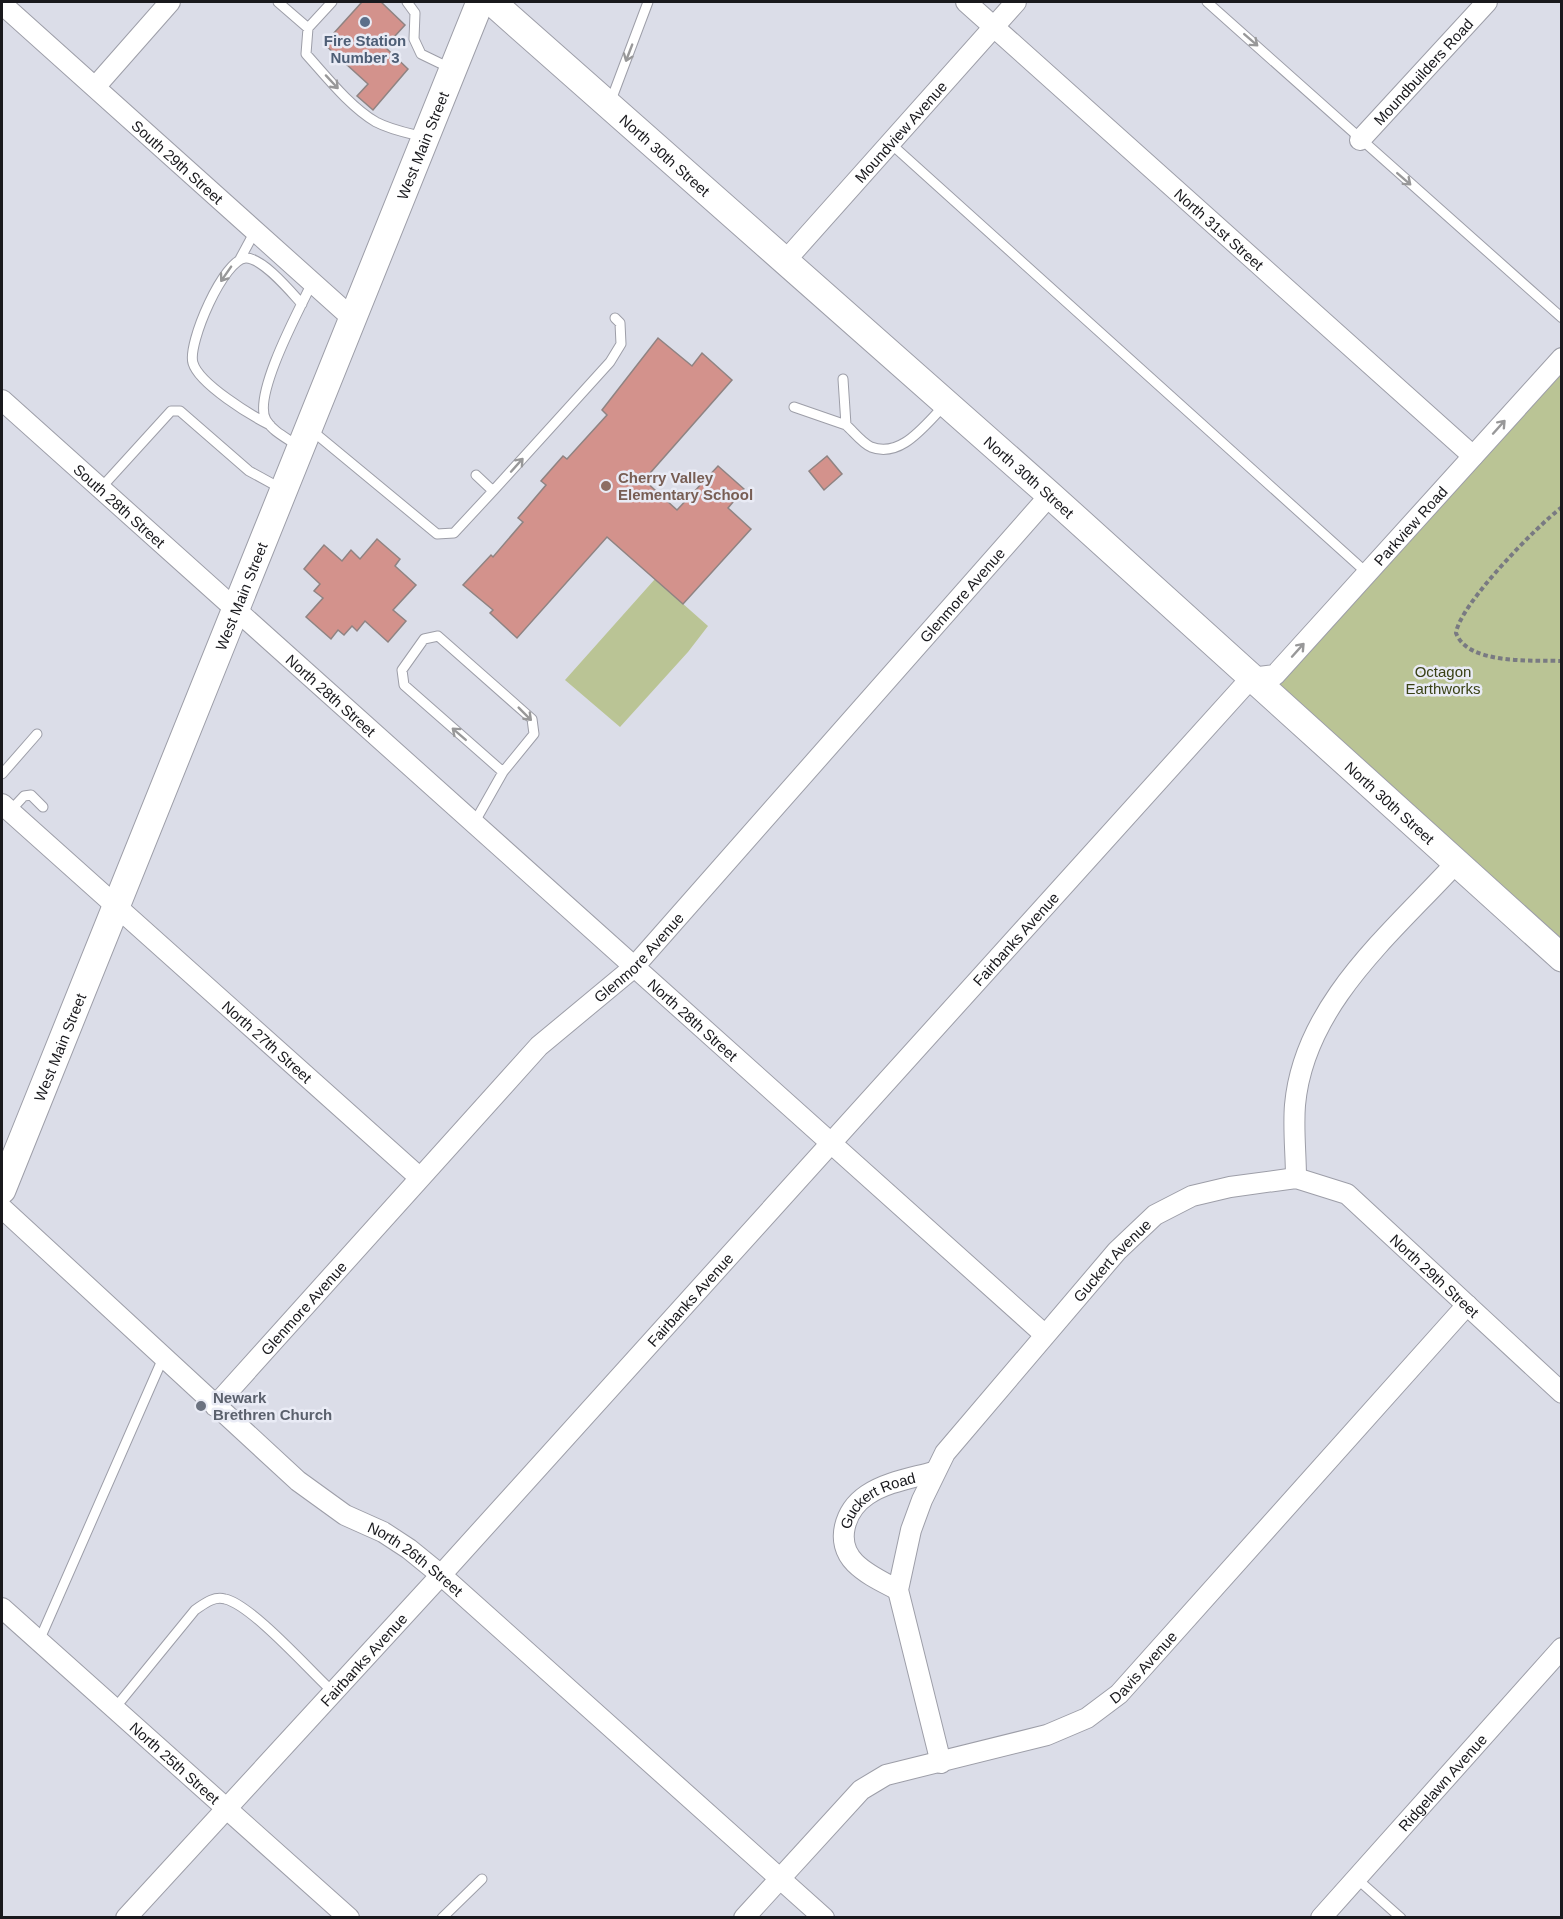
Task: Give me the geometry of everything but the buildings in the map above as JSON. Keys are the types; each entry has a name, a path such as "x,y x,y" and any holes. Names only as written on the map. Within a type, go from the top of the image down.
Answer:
{"street":[{"path":"96,86 170,2"},
{"name":"West Main Street","path":"2,1190 480,2"},
{"name":"North 30th Street","path":"492,2 1050,495 1562,958"},
{"name":"North 31st Street","path":"966,2 1473,456"},
{"name":"Moundview Avenue","path":"786,260 1016,2"},
{"name":"Moundbuilders Road","path":"1360,140 1486,2"},
{"name":"South 29th Street","path":"2,4 352,318"},
{"name":"Parkview Road","path":"1251,678 1275,675 1562,358"},
{"name":"South 28th Street","path":"2,400 235,611"},
{"name":"Glenmore Avenue","path":"215,1406 539,1046 633,968 1050,495"},
{"name":"North 28th Street","path":"235,611 1044,1334"},
{"name":"Fairbanks Avenue","path":"126,1917 441,1575 1251,678"},
{"name":"North 27th Street","path":"6,808 419,1177"},
{"path":"1296,1178 1295,1106 1301,1074 1311,1043 1346,983 1456,863"},
{"name":"North 29th Street","path":"1296,1178 1347,1194 1562,1393"},
{"name":"Guckert Avenue","path":"941,1763 898,1590 911,1530 933,1473 945,1453 1117,1251 1155,1215 1192,1196 1230,1186 1296,1178"},
{"name":"North 26th Street","path":"2,1208 298,1481 345,1515 383,1532 441,1575 824,1917"},
{"name":"Davis Avenue","path":"744,1917 861,1790 886,1775 1047,1735 1087,1718 1119,1694 1467,1305"},
{"name":"Guckert Road","path":"898,1590 853,1561 844,1545 844,1526 852,1510 867,1495 892,1484 933,1473"},
{"name":"North 25th Street","path":"2,1608 349,1917"},
{"name":"Ridgelawn Avenue","path":"1321,1917 1562,1648"}],"lane":[{"path":"278,2 308,28"},
{"path":"332,2 308,28 306,54 336,88 374,121 398,131 426,137"},
{"path":"407,2 415,13 414,39 421,54 453,69"},
{"path":"609,104 648,2"},
{"path":"1207,2 1562,318"},
{"path":"890,143 1367,573"},
{"path":"255,231 240,260 228,270 207,310 192,351 193,363 202,376 244,411 270,425 304,437 437,534 453,533 610,362 621,344 620,323 615,318"},
{"path":"240,260 258,262 302,303"},
{"path":"270,425 265,419 262,398 312,283"},
{"path":"843,379 846,425"},
{"path":"794,407 846,425 870,447 891,450 911,439 947,403"},
{"path":"100,489 171,411 180,411 249,471 284,490"},
{"path":"476,475 493,491"},
{"path":"473,825 504,772 534,734 532,719 438,636 424,639 402,670 404,685 504,772"},
{"path":"2,774 38,734"},
{"path":"6,808 24,796 31,795 43,807"},
{"path":"39,1641 162,1358"},
{"path":"115,1708 195,1610 211,1600 224,1598 240,1606 263,1625 333,1692"},
{"path":"1356,1878 1401,1917"},
{"path":"441,1917 482,1879"}],"path":[{"path":"1562,507 1519,548 1487,584 1461,616 1456,633 1463,646 1489,656 1562,661"}],"green space":[{"name":"Octagon Earthworks","path":"1561,368 1561,949 1277,688"},
{"path":"655,579 708,626 688,652 620,727 565,680"}],"place":[{"name":"Fire Station Number 3","path":"365,22"},
{"name":"Cherry Valley Elementary School","path":"606,486"},
{"name":"Newark Brethren Church","path":"201,1406"}]}
